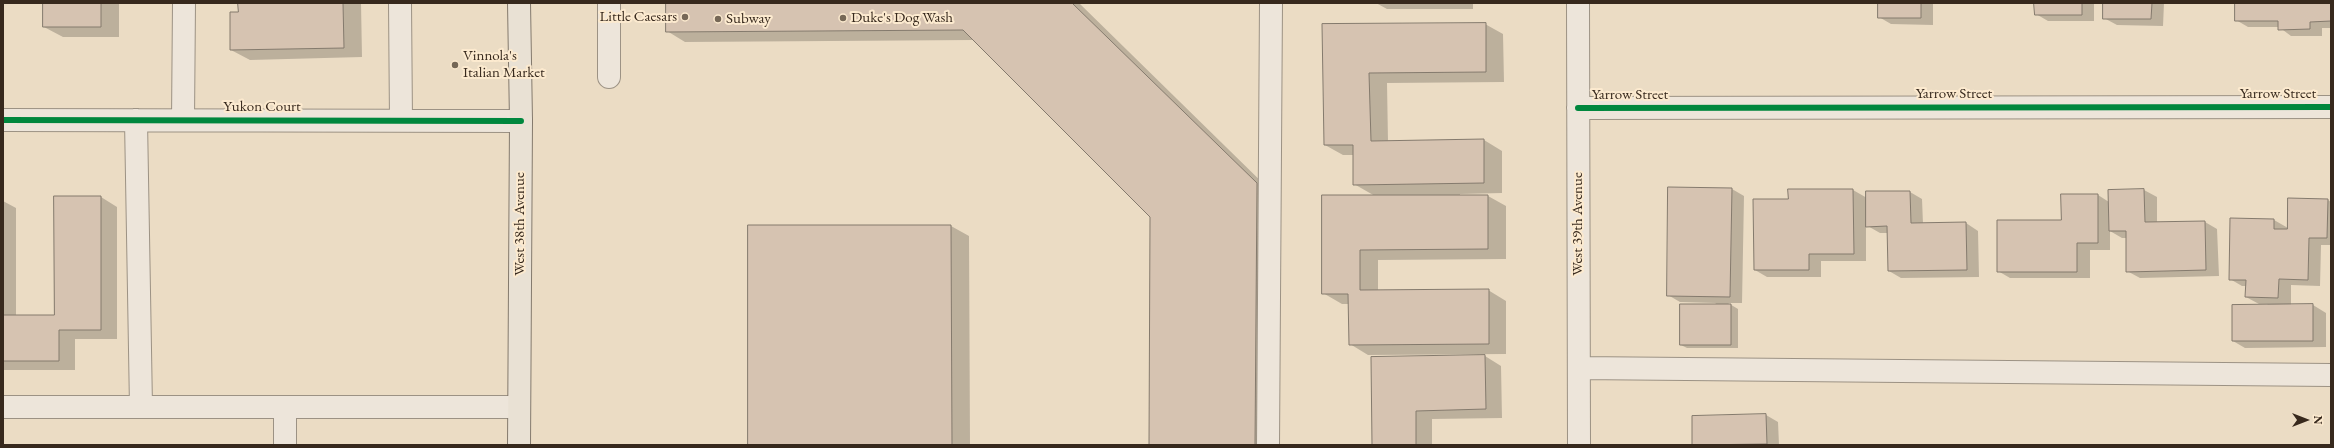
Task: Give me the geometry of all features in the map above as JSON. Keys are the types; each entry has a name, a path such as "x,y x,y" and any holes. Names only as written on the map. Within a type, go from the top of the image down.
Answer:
{"main road":[{"name":"West 38th Avenue","path":"519,3 521,122 518,408 519,445"}],"street":[{"path":"183,120 184,3"},
{"path":"400,3 401,121"},
{"path":"609,3 609,77"},
{"path":"1268,445 1271,3"},
{"name":"West 39th Avenue","path":"1578,3 1579,445"},
{"name":"Yarrow Street","path":"1578,108 2331,107"},
{"name":"Yukon Court","path":"3,120 521,122"},
{"path":"136,120 141,407"},
{"path":"1579,368 2331,374"},
{"path":"3,407 518,408"},
{"path":"285,408 285,445"}],"building":[{"path":"43,3 101,3 101,27 43,27"},
{"path":"238,3 343,3 344,48 230,50 230,12 238,12"},
{"path":"666,3 1072,3 1257,183 1255,445 1149,445 1150,217 963,30 666,32"},
{"path":"1878,3 1921,3 1921,18 1878,18"},
{"path":"2034,3 2082,3 2082,15 2035,15"},
{"path":"2103,3 2152,3 2151,19 2103,19"},
{"path":"2235,3 2331,3 2331,21 2310,22 2310,29 2278,30 2278,21 2235,21"},
{"path":"1486,23 1486,72 1369,73 1371,141 1484,139 1484,183 1353,185 1353,145 1324,145 1322,24"},
{"path":"1668,187 1732,188 1730,297 1667,296"},
{"path":"1788,189 1853,189 1854,254 1809,254 1809,270 1754,270 1753,199 1788,199"},
{"path":"2144,189 2145,222 2205,221 2206,270 2126,272 2126,231 2109,231 2108,190"},
{"path":"1866,191 1910,191 1911,223 1966,222 1967,270 1888,271 1887,226 1866,227"},
{"path":"2061,194 2098,194 2098,243 2077,243 2077,272 1997,272 1997,220 2061,220"},
{"path":"1322,195 1488,195 1488,249 1360,250 1360,290 1489,289 1489,344 1349,345 1348,294 1322,294"},
{"path":"54,196 101,196 101,330 59,330 59,361 3,361 3,315 54,315"},
{"path":"2288,198 2328,199 2327,238 2309,238 2308,280 2279,279 2278,298 2245,297 2246,280 2229,280 2230,218 2274,219 2274,229 2287,229"},
{"path":"748,225 951,225 952,445 748,445"},
{"path":"1680,304 1731,304 1731,345 1680,345"},
{"path":"2313,304 2313,341 2232,341 2232,305"},
{"path":"1485,355 1486,409 1416,411 1416,445 1372,445 1371,357"},
{"path":"1766,414 1767,444 1692,445 1692,416"}],"cycle path":[{"path":"1578,108 2331,107"},
{"path":"3,120 521,121"}],"place":[{"name":"Little Caesars","path":"685,17"},
{"name":"Duke's Dog Wash","path":"843,18"},
{"name":"Subway","path":"718,19"},
{"name":"Vinnola's Italian Market","path":"455,65"}]}
